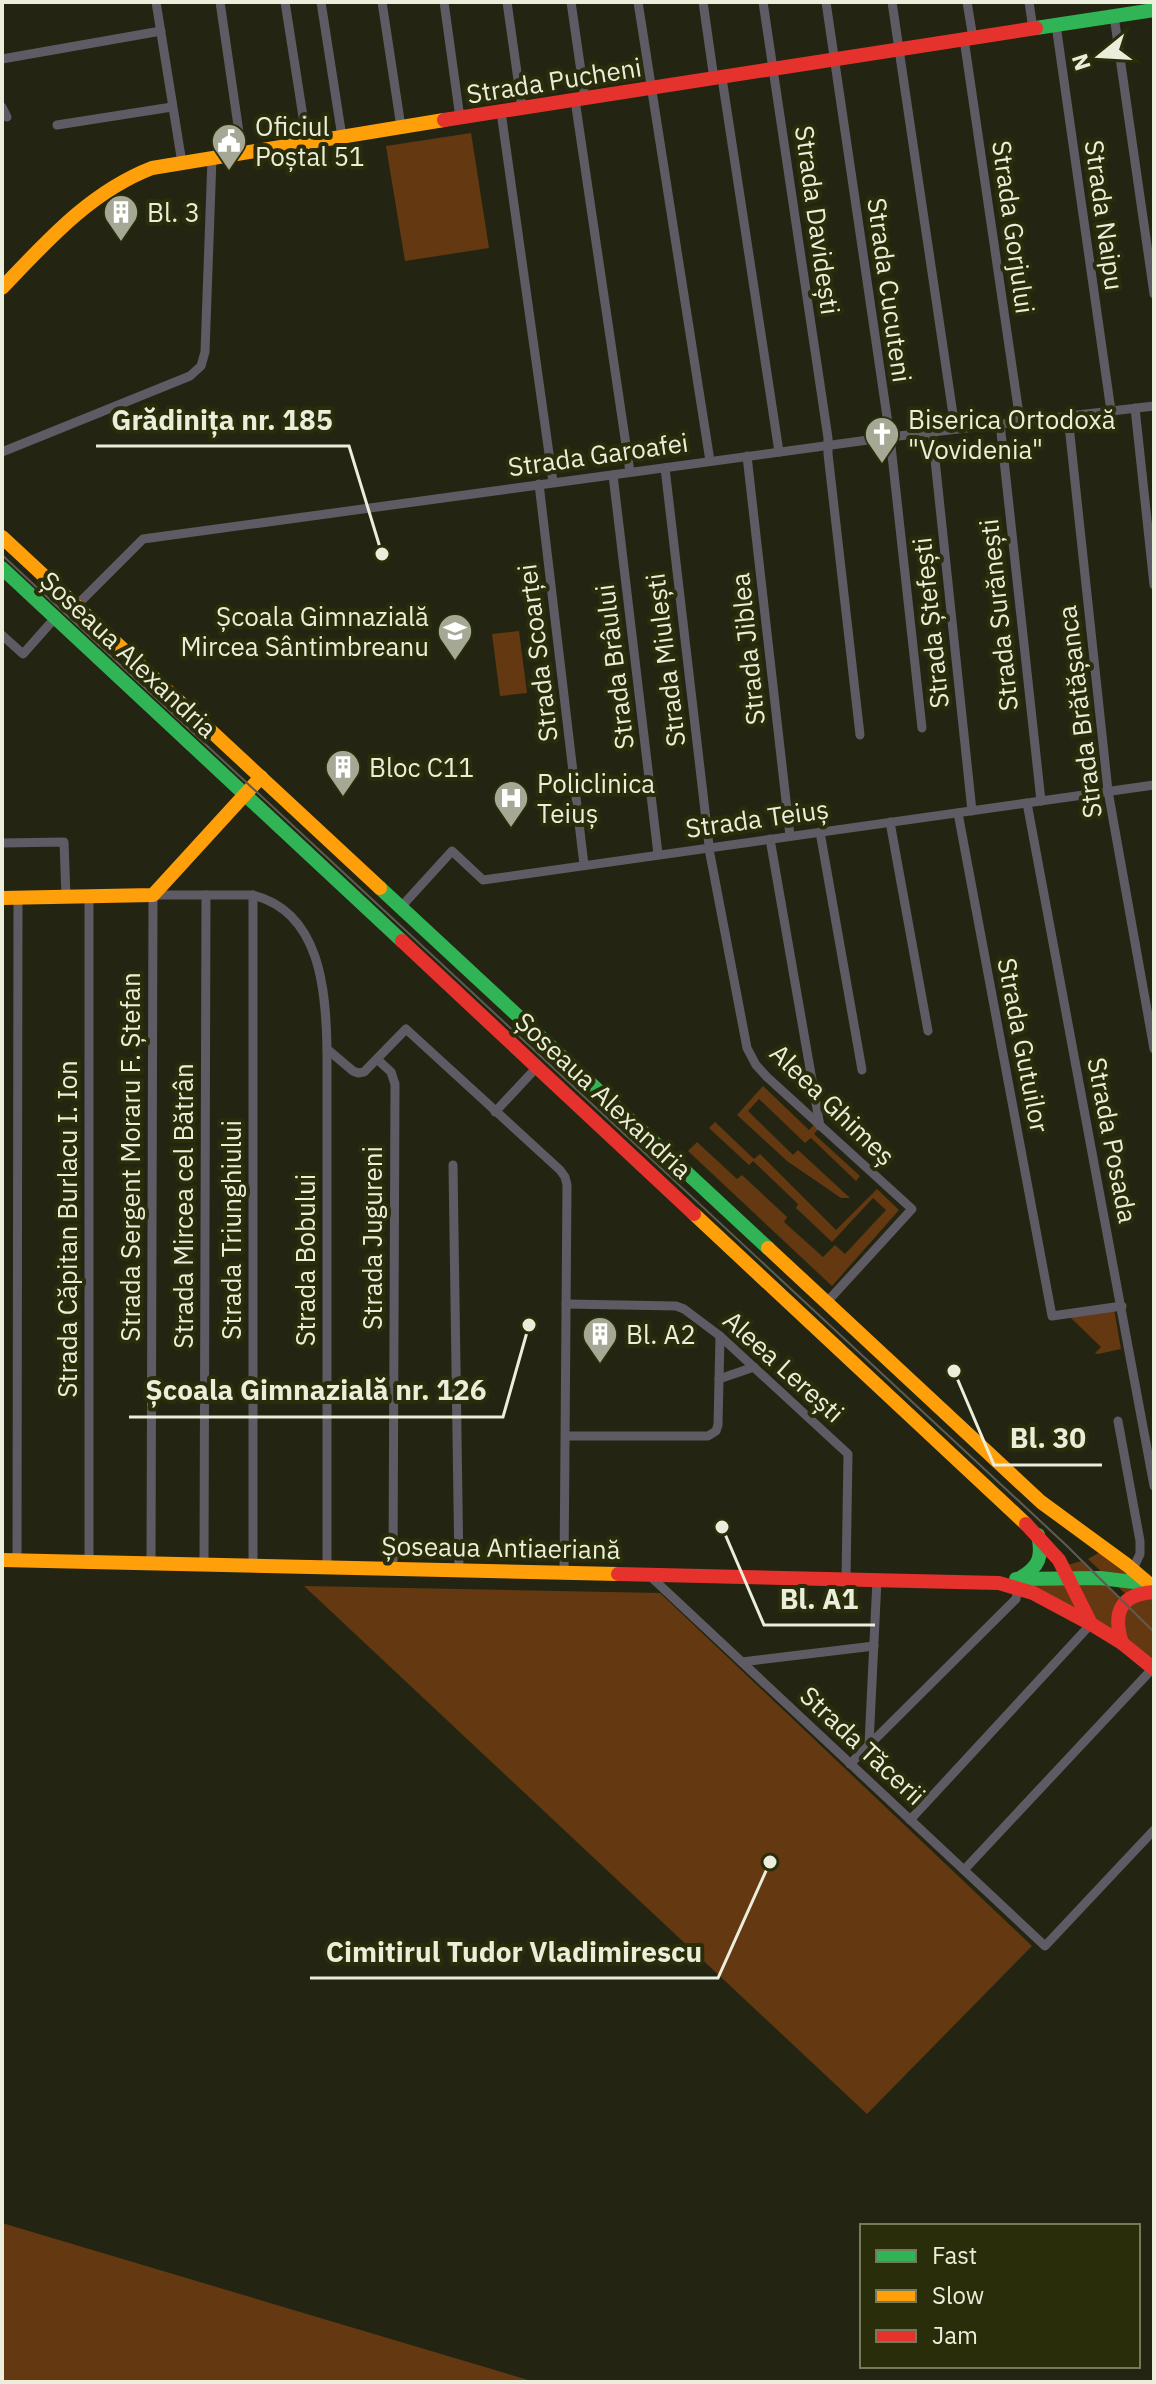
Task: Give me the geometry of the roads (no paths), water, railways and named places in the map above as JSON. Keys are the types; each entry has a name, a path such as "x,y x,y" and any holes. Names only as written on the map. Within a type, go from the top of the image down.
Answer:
{"main road":[{"name":"Strada Pucheni","path":"2,288 57,234 111,188 141,171 401,127 1114,16 1132,7 1154,10"},
{"name":"Șoseaua Alexandria","path":"2,537 1051,1512 1133,1569 1153,1588"},
{"name":"Șoseaua Alexandria","path":"2,568 1038,1535 1055,1553 1091,1624"},
{"path":"2,898 153,895 261,777"},
{"path":"1038,1535 1042,1547 1041,1559 1019,1583 1152,1663"},
{"name":"Șoseaua Antiaeriană","path":"10,1560 999,1583 1108,1578 1153,1588"},
{"path":"1127,1647 1117,1623 1118,1614 1129,1598 1153,1588"}],"street":[{"path":"156,2 182,163"},
{"path":"220,2 242,153"},
{"path":"285,2 307,142"},
{"path":"321,2 342,137"},
{"path":"382,2 401,127"},
{"path":"444,2 460,118"},
{"path":"507,2 522,108"},
{"path":"571,2 580,100 630,472"},
{"path":"638,2 710,461"},
{"path":"703,2 779,452"},
{"name":"Strada Davidești","path":"763,2 828,445 860,735"},
{"name":"Strada Cucuteni","path":"826,2 890,437 922,728"},
{"path":"892,2 955,428"},
{"name":"Strada Gorjului","path":"967,2 969,38 1020,421"},
{"path":"1029,2 1033,29"},
{"path":"1114,16 1154,294"},
{"name":"Strada Naipu","path":"1056,25 1111,411"},
{"path":"2,59 161,31"},
{"path":"2,107 7,117"},
{"path":"57,125 172,107"},
{"path":"501,112 553,482"},
{"path":"2,452 190,376 201,366 205,352 212,158"},
{"name":"Strada Garoafei","path":"76,606 143,539 932,431 1154,406"},
{"path":"1135,408 1154,585"},
{"name":"Strada Brătășanca","path":"1068,416 1108,791 1154,1049"},
{"name":"Strada Surănești","path":"1000,423 1041,801"},
{"name":"Strada Ștefești","path":"932,431 972,811"},
{"name":"Strada Jiblea","path":"747,456 790,836"},
{"name":"Strada Miulești","path":"665,468 709,847"},
{"name":"Strada Brâului","path":"613,475 658,854"},
{"name":"Strada Scoarței","path":"539,484 584,865"},
{"path":"2,635 23,654 55,618"},
{"name":"Strada Teiuș","path":"401,907 452,851 483,880 1154,785"},
{"name":"Strada Posada","path":"1027,803 1154,1486"},
{"name":"Strada Gutuilor","path":"958,813 1052,1316 1122,1306"},
{"path":"890,822 928,1031"},
{"path":"820,832 862,1070"},
{"path":"770,839 820,1126"},
{"path":"2,843 64,842 66,897"},
{"name":"Aleea Ghimeș","path":"709,847 750,1056 767,1077 912,1209 826,1303"},
{"path":"153,895 253,895"},
{"name":"Strada Sergent Moraru F. Ștefan","path":"151,1564 153,895"},
{"name":"Strada Mircea cel Bătrân","path":"204,1564 206,895"},
{"name":"Strada Bobului","path":"253,895 267,899 291,915 312,948 324,990 327,1049 327,1567"},
{"name":"Strada Triunghiului","path":"253,895 253,1566"},
{"name":"Strada Căpitan Burlacu I. Ion","path":"89,896 89,1562"},
{"path":"10,1560 18,898"},
{"path":"327,1049 353,1071 364,1072 406,1029 565,1177 564,1573"},
{"name":"Strada Jugureni","path":"377,1059 391,1072 395,1084 393,1569"},
{"path":"495,1112 538,1066"},
{"path":"453,1165 459,1570"},
{"name":"Aleea Lerești","path":"566,1304 676,1306 692,1314 848,1454 846,1579"},
{"path":"566,1436 708,1436 716,1431 720,1336"},
{"path":"719,1379 754,1367"},
{"path":"1118,1421 1140,1541 1140,1554 1133,1569"},
{"name":"Strada Tăcerii","path":"650,1575 1045,1946 1154,1830"},
{"path":"869,1744 877,1580"},
{"path":"850,1764 1016,1599 1019,1583"},
{"path":"910,1820 1091,1624"},
{"path":"742,1662 874,1646"},
{"path":"964,1870 1152,1663"}],"tram line":[{"path":"2,555 1066,1545 1154,1632"}],"place":[{"name":"Oficiul Poștal 51","path":"229,172"},
{"name":"Bl. 3","path":"121,243"},
{"name":"Biserica Ortodoxă \"Vovidenia\"","path":"882,465"},
{"name":"Grădinița nr. 185","path":"382,554"},
{"name":"Școala Gimnazială Mircea Sântimbreanu","path":"455,662"},
{"name":"Bloc C11","path":"343,798"},
{"name":"Policlinica Teiuș","path":"511,829"},
{"name":"Școala Gimnazială nr. 126","path":"529,1325"},
{"name":"Bl. A2","path":"600,1365"},
{"name":"Bl. 30","path":"954,1371"},
{"name":"Bl. A1","path":"722,1527"},
{"name":"Cimitirul Tudor Vladimirescu","path":"770,1862"}]}
